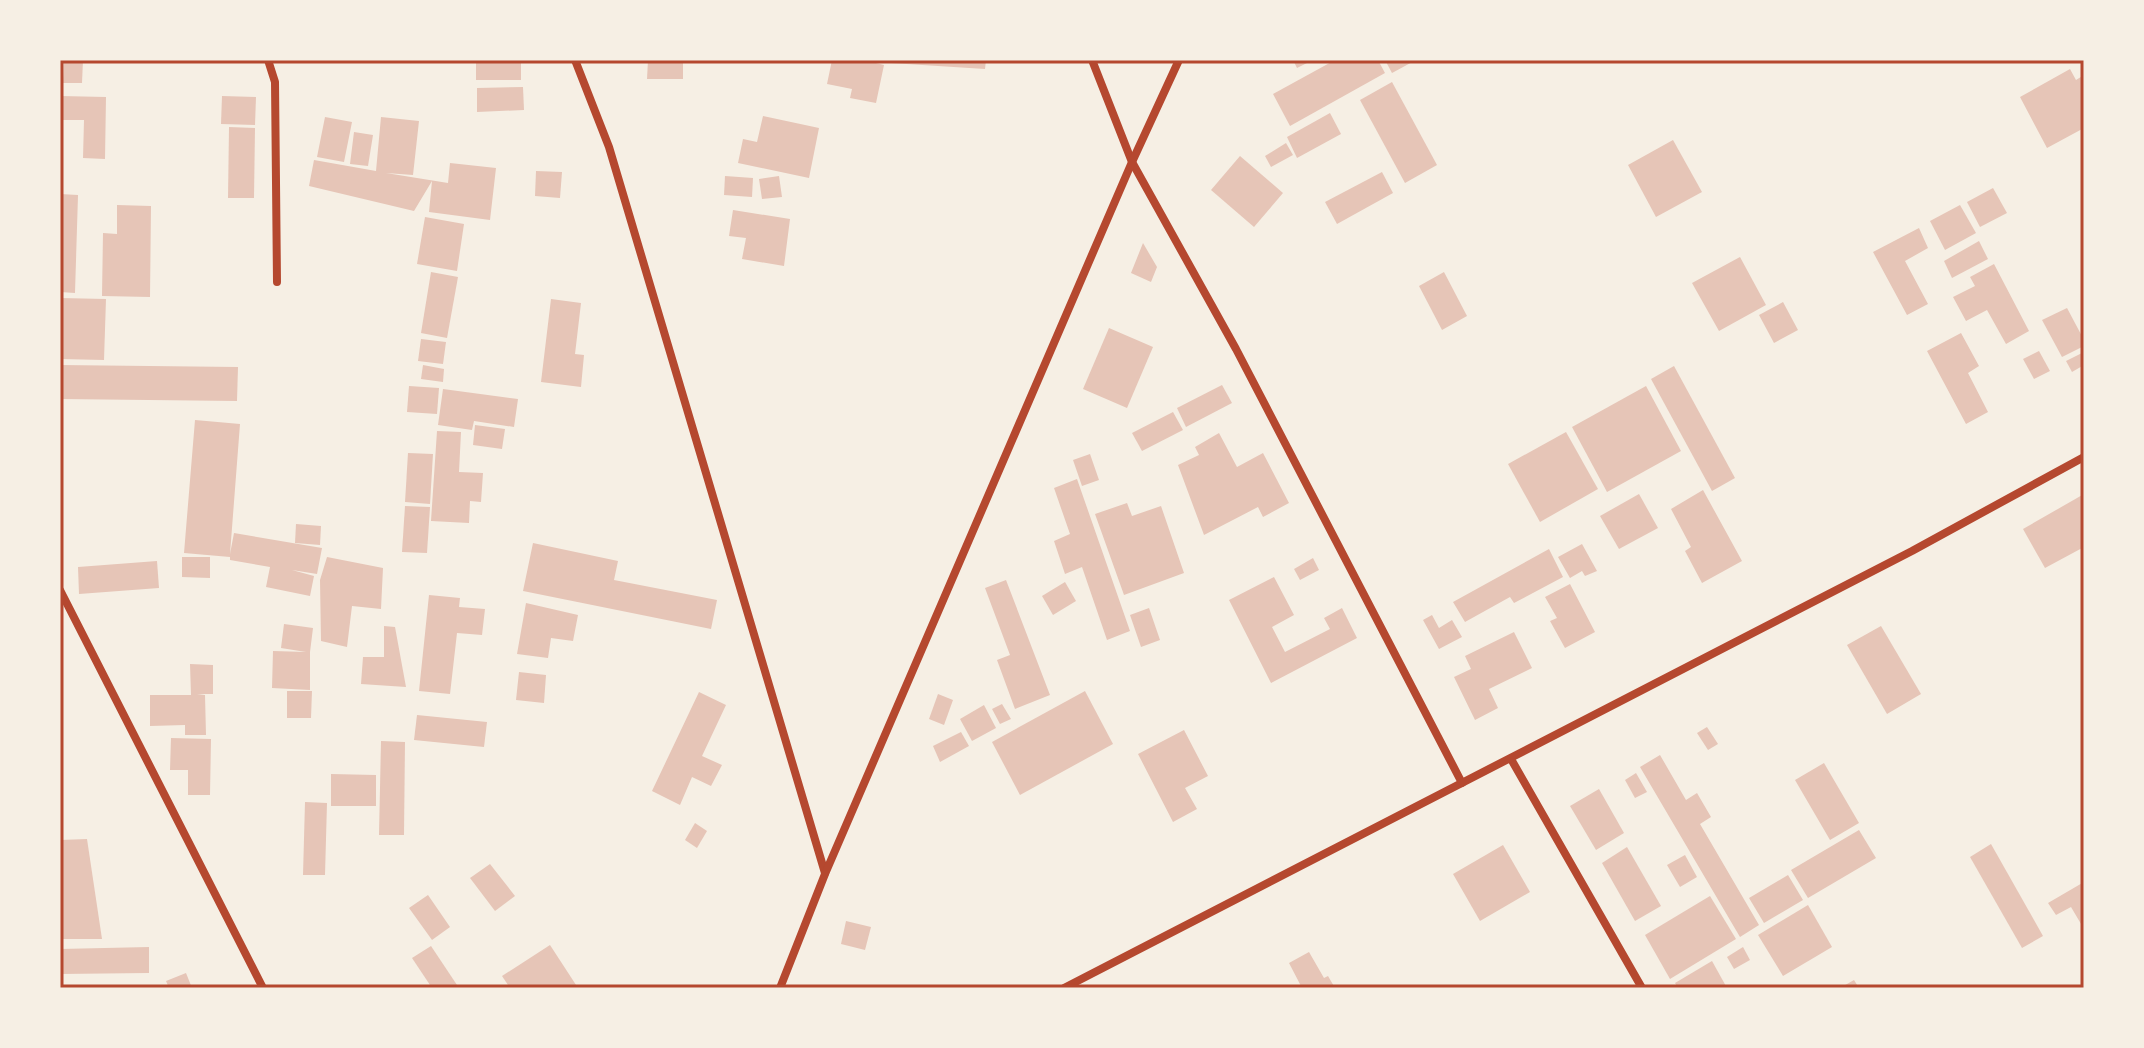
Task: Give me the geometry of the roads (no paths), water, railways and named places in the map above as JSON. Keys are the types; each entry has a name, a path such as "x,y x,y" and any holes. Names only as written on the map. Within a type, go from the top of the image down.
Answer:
{"street":[{"path":"268,60 275,82 277,282"},
{"path":"575,60 609,147 825,874"},
{"path":"1092,60 1132,162 1236,349 1462,783"},
{"path":"780,988 825,874 1132,162 1179,60"},
{"path":"1064,988 1912,551 2084,457"},
{"path":"60,590 263,988"},
{"path":"1511,759 1642,988"}]}
